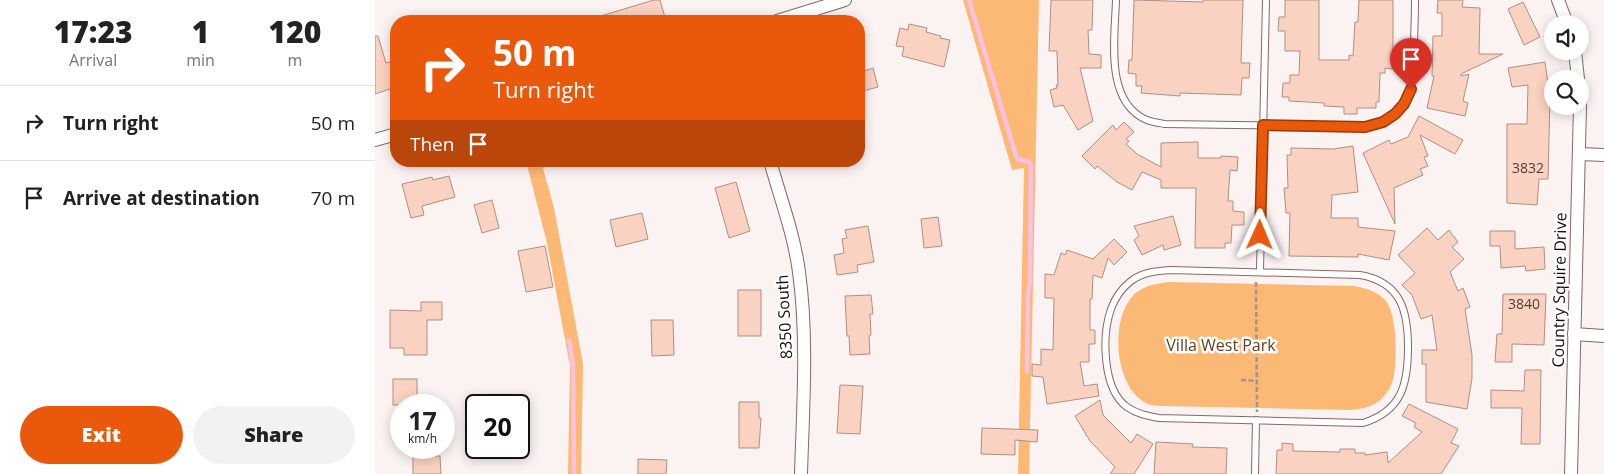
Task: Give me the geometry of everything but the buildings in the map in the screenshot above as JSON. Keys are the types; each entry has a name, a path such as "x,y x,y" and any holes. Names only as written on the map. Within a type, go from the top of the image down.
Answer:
{"street":[{"path":"796,15 845,0"},
{"path":"1558,0 1564,15"},
{"name":"Country Squire Drive","path":"1571,474 1579,115"},
{"path":"375,140 390,136"},
{"path":"1579,154 1604,155"},
{"name":"8350 South","path":"772,167 799,271 803,359 801,474"},
{"path":"1574,334 1604,336"}],"lane":[{"path":"1116,0 1115,64 1117,83 1122,98 1134,111 1147,120 1165,124 1365,127 1383,122 1395,114 1404,104 1411,89 1414,72 1415,0"},
{"path":"1259,271 1266,0"},
{"path":"1153,271 1259,271 1360,275 1376,279 1397,296 1403,306 1408,323 1407,372 1403,390 1385,413 1375,419 1352,423 1159,418 1141,414 1127,406 1116,394 1109,379 1106,347 1107,320 1114,300 1121,290 1140,275 1153,271"},
{"path":"1255,474 1256,420"}],"path":[{"path":"1256,420 1258,381 1255,285 1259,271"},
{"path":"1241,380 1258,381"}],"green space":[{"path":"963,0 1039,0 1029,474 1018,474 1024,168 1012,170"},
{"path":"528,167 543,167 554,208 583,364 581,474 568,474 570,366 547,243"},
{"name":"Villa West Park","path":"1169,282 1354,286 1375,292 1389,306 1394,325 1396,358 1391,386 1382,399 1376,403 1365,408 1350,410 1160,406 1148,404 1136,395 1128,384 1122,370 1118,338 1120,323 1124,309 1135,294 1148,286"}],"waterway":[{"path":"969,0 1017,159 1030,162 1031,168 1027,371"},
{"path":"569,340 573,366 574,474"}],"route":[{"path":"1260,235 1263,125 1365,127 1383,122 1395,114 1404,104 1411,89"}]}
